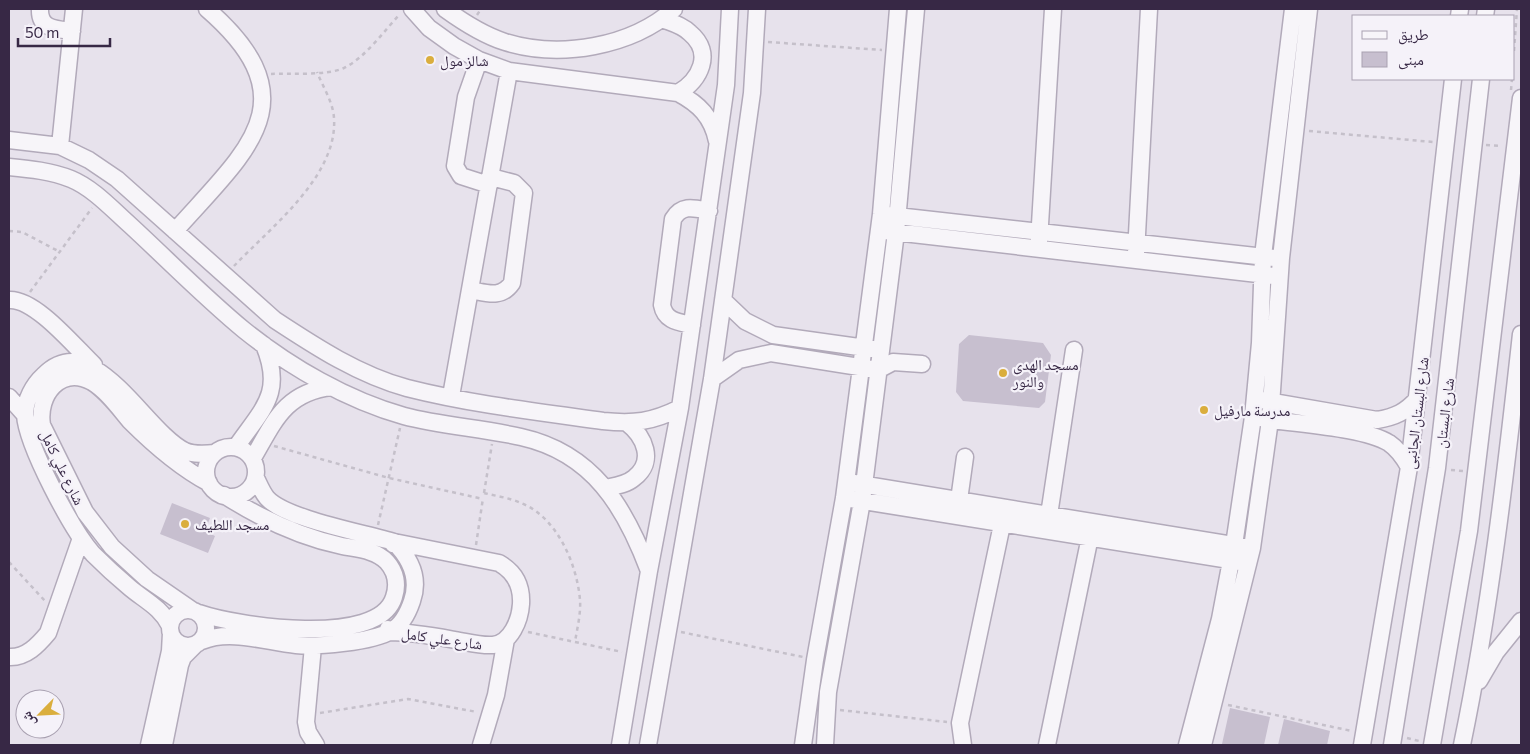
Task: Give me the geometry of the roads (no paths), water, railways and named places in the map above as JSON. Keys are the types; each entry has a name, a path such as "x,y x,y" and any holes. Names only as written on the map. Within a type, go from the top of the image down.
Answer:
{"street":[{"path":"40,9 40,18 44,24 50,28 72,31"},
{"path":"60,146 74,9"},
{"path":"175,231 245,151 258,127 262,101 259,74 242,43 207,9"},
{"path":"412,9 429,28 448,42 479,60 510,71 678,93 693,101 706,114 714,129 718,147"},
{"path":"445,9 470,27 504,42 538,49 590,47 640,32 668,14 692,34 700,46 703,59 699,74 695,80 678,93"},
{"path":"620,745 649,571 680,408 726,85 730,9"},
{"path":"648,745 712,378 752,93 757,9"},
{"path":"825,745 826,709 863,493 881,351 898,9"},
{"path":"803,745 815,660 845,490 864,348 888,223 916,9"},
{"path":"1038,249 1053,9"},
{"path":"1136,260 1149,9"},
{"path":"1186,745 1220,619 1233,553 1256,399 1263,256 1293,9"},
{"path":"1203,745 1250,556 1273,402 1281,258 1308,9"},
{"path":"470,290 496,295 502,293 512,284 524,193 514,183 461,176 455,166 466,97 479,60"},
{"path":"451,396 510,71"},
{"name":"شارع البستان الجانبى","path":"1363,739 1409,467 1453,80"},
{"name":"شارع البستان","path":"1393,740 1437,468 1481,80"},
{"path":"1433,745 1469,531 1521,98"},
{"path":"9,140 60,146 88,160 117,179 274,320 337,358 366,372 406,387 451,396 626,423 647,421 680,408"},
{"path":"9,167 48,172 72,179 100,198 244,330 332,387 362,401 403,415 442,425 522,437 553,448 574,460 605,488 624,513 649,571"},
{"path":"692,325 674,321 668,317 662,305 673,219 681,209 688,207 733,230"},
{"path":"888,223 1040,232 1281,258"},
{"path":"888,223 1038,249 1280,277"},
{"path":"178,270 197,250"},
{"path":"723,300 746,321 773,335 881,351 893,362"},
{"path":"16,301 35,309 166,454 193,474 209,482"},
{"path":"1462,745 1474,690 1511,429 1521,334"},
{"path":"236,447 266,404 272,391 274,376 264,344"},
{"path":"1049,515 1074,350"},
{"path":"712,378 739,360 771,353 878,370 893,362 922,364"},
{"path":"97,377 178,447 195,454 215,453"},
{"name":"شارع علي كامل","path":"97,377 73,378 53,386 45,394 32,423 51,485 81,538 93,553 130,588 160,611 170,629"},
{"path":"252,458 279,413 291,402 312,391 332,387"},
{"name":"شارع علي كامل","path":"9,397 32,423 85,512 112,547 147,579 196,612 220,620 299,630 351,625 381,615 389,608 396,590 393,571 380,556"},
{"path":"1256,399 1377,420 1393,417 1407,410 1418,398"},
{"path":"1253,417 1342,430 1375,437 1389,443 1401,454 1409,467"},
{"path":"605,488 622,484 634,478 643,468 646,457 645,443 638,431 626,423"},
{"path":"1511,429 1521,450"},
{"path":"394,542 380,556 306,536 256,515 215,491 209,482 206,472 208,461 215,453 225,447 236,447 246,451 252,458 256,468 256,478 267,498 276,505 301,516 394,542 474,556 499,563 508,569 516,578 522,595 521,613 510,634 491,714 481,745"},
{"path":"959,500 965,457"},
{"path":"224,496 244,494 256,478"},
{"path":"845,490 1250,556"},
{"path":"863,493 959,500 1004,516 1049,515 1092,530"},
{"path":"964,745 960,723 1004,516"},
{"path":"1047,745 1092,530"},
{"path":"1469,531 1496,534"},
{"path":"9,657 28,652 39,644 48,633 81,538"},
{"name":"شارع علي كامل","path":"390,632 402,622 409,610 414,596 415,581 412,566 405,553 394,542"},
{"path":"149,745 170,651 170,629 178,613 196,612 206,627 198,643 189,650 180,665 164,745"},
{"path":"381,615 390,632"},
{"path":"1474,690 1496,652 1521,621"},
{"path":"170,629 180,645 198,643"},
{"name":"شارع علي كامل","path":"198,643 220,635 313,646 360,640 390,632 415,632 478,644 494,645 510,634"},
{"path":"313,646 306,716 308,732 316,745"}],"place":[{"name":"شالز مول","path":"430,60"},
{"name":"مسجد الهدى والنور","path":"1003,373"},
{"name":"مدرسة مارفيل","path":"1204,410"},
{"name":"مسجد اللطيف","path":"185,524"}]}
